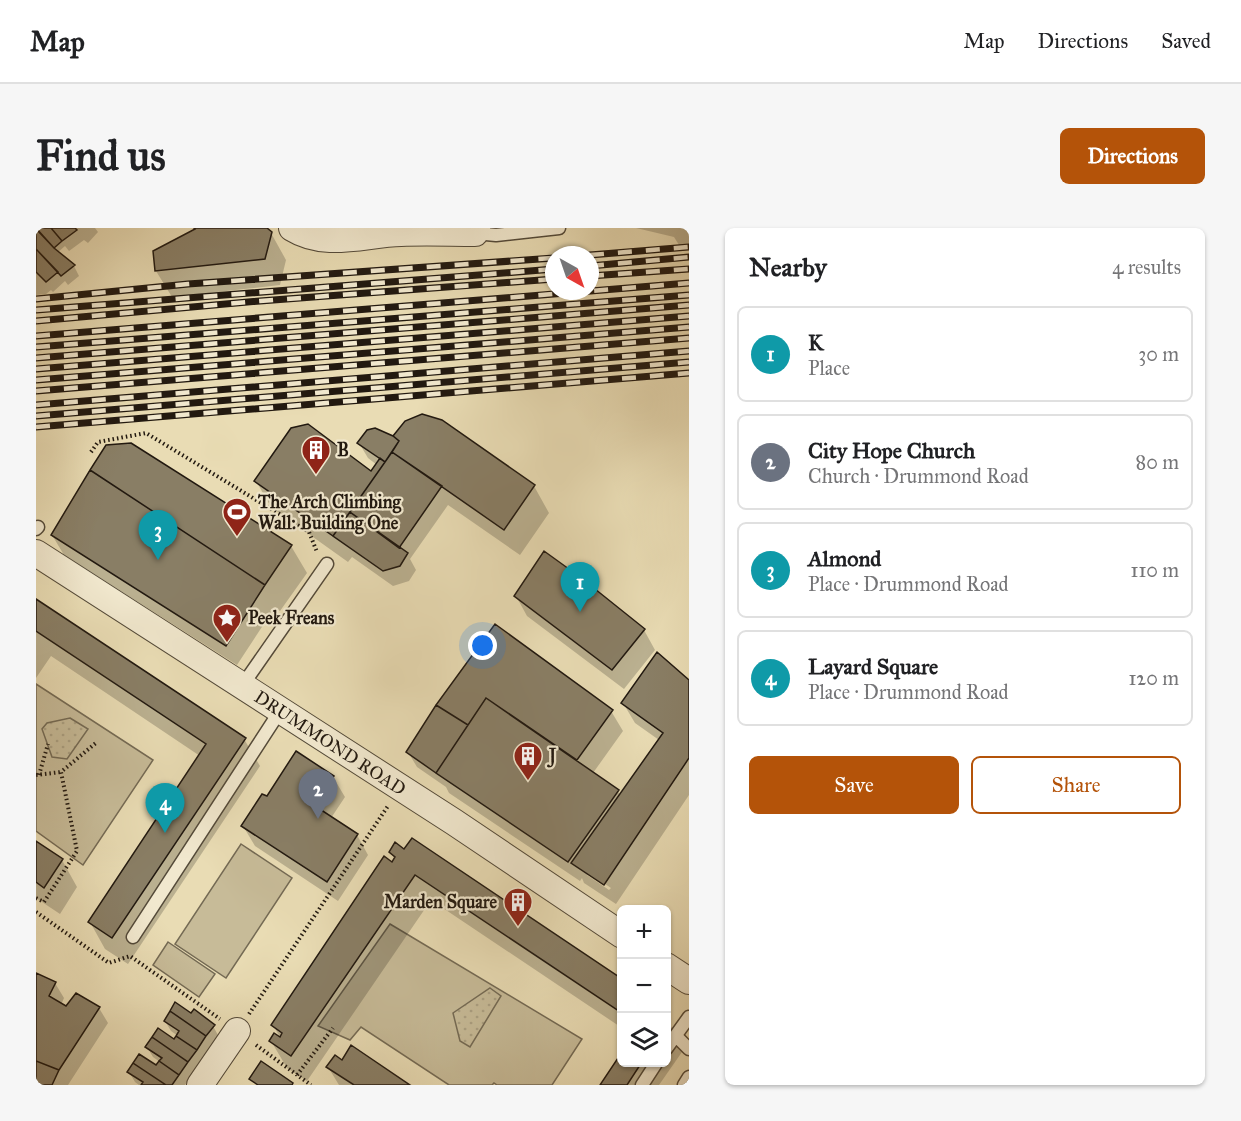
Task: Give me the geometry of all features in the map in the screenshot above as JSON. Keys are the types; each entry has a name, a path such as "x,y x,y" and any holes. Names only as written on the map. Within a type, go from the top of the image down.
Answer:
{"street":[{"path":"292,228 317,239 330,240 399,232 476,231"},
{"name":"DRUMMOND ROAD","path":"36,554 400,788 617,932"},
{"path":"671,969 689,981"},
{"path":"200,1085 237,1031"}],"lane":[{"path":"476,231 496,235 559,228"},
{"path":"242,686 327,564"},
{"path":"133,937 280,711"},
{"path":"671,1042 689,1017"},
{"path":"676,1036 689,1049"},
{"path":"642,1085 654,1067"},
{"path":"684,1085 689,1077"}],"path":[{"path":"91,452 98,442 146,433 309,532 314,548 327,564"},
{"path":"48,744 38,775 62,772 97,742"},
{"path":"36,897 44,902 77,851 62,772"},
{"path":"237,1031 400,788"},
{"path":"36,912 109,963 130,956 311,1085"},
{"path":"297,1075 333,1028"}],"shaded area":[{"path":"36,684 153,760 83,865 36,831"},
{"path":"70,718 88,729 67,759 52,757 42,729 47,723"},
{"path":"241,844 292,878 226,978 175,944"},
{"path":"390,924 582,1039 552,1085 497,1085 494,1083 492,1085 449,1085 361,1027 350,1040 318,1026"},
{"path":"168,942 215,974 199,997 153,965"},
{"path":"490,988 501,996 470,1047 460,1041 453,1013"}],"building":[{"path":"36,228 51,228 62,241 54,248"},
{"path":"51,228 75,228 77,230 62,241"},
{"path":"194,228 267,228 272,232 265,259 155,271 153,251"},
{"path":"36,229 75,265 61,276 36,249"},
{"path":"36,249 58,272 46,282 36,272"},
{"path":"422,414 442,420 535,485 504,530 392,452 399,441 393,436 405,421"},
{"name":"B","path":"308,424 371,471 380,458 385,462 333,536 254,481 291,428"},
{"path":"375,428 399,441 385,462 357,443 367,430"},
{"path":"131,443 292,545 265,585 90,470 106,445"},
{"path":"392,452 442,486 399,548 350,512"},
{"path":"90,470 265,585 226,646 51,535"},
{"path":"350,512 408,553 400,566 383,571 333,536"},
{"path":"544,551 645,629 612,670 514,596"},
{"path":"36,599 246,738 112,938 88,922 206,744 36,631"},
{"path":"495,624 613,710 577,760 486,698 468,725 436,705"},
{"path":"657,652 689,680 689,758 604,885 571,863 663,733 621,703"},
{"name":"J","path":"486,698 619,790 568,862 436,773"},
{"path":"436,705 468,725 436,773 406,752"},
{"path":"296,751 334,776 315,806 358,834 327,882 241,826 262,794 267,796"},
{"name":"Marden Square","path":"412,838 617,976 617,1010 415,875 291,1056 269,1041 274,1033 280,1037 282,1033 271,1025 384,856 392,862 395,857 389,852 395,842 404,849"},
{"path":"36,841 63,859 44,888 36,882"},
{"path":"36,973 56,982 49,996 66,1006 76,993 100,1007 59,1070 36,1061"},
{"path":"175,1002 191,1013 194,1009 215,1025 206,1036 170,1011"},
{"path":"170,1011 206,1036 197,1050 176,1036 179,1031 164,1021"},
{"path":"158,1028 174,1039 176,1036 197,1050 188,1062 152,1037"},
{"path":"152,1037 188,1062 179,1075 159,1061 162,1058 145,1047"},
{"path":"351,1045 410,1085 354,1085 326,1067 335,1055 342,1060"},
{"path":"139,1054 156,1065 159,1061 179,1075 172,1085 166,1085 133,1063"},
{"path":"617,1060 617,1067 639,1067 627,1085 600,1085"},
{"path":"36,1061 59,1070 52,1085 36,1085"},
{"path":"261,1061 293,1083 292,1085 258,1085 249,1079"},
{"path":"133,1063 166,1085 141,1085 143,1082 127,1072"}],"railway":[{"path":"599,254 689,247"},
{"path":"599,265 689,257"},
{"path":"36,299 188,284 545,259"},
{"path":"599,275 689,269"},
{"path":"36,310 545,270"},
{"path":"36,321 260,301 545,280"},
{"path":"36,336 689,283"},
{"path":"36,347 689,295"},
{"path":"36,358 689,305"},
{"path":"36,369 689,316"},
{"path":"36,380 689,327"},
{"path":"36,391 689,338"},
{"path":"36,405 689,351"},
{"path":"36,416 689,362"},
{"path":"36,427 689,373"}],"place":[{"name":"B","path":"316,476"},
{"name":"The Arch Climbing Wall: Building One","path":"237,538"},
{"name":"Almond","path":"158,560"},
{"name":"K","path":"580,612"},
{"name":"Peek Freans","path":"227,644"},
{"name":"J","path":"528,782"},
{"name":"City Hope Church","path":"318,819"},
{"name":"Layard Square","path":"165,833"},
{"name":"Marden Square","path":"518,928"}]}
